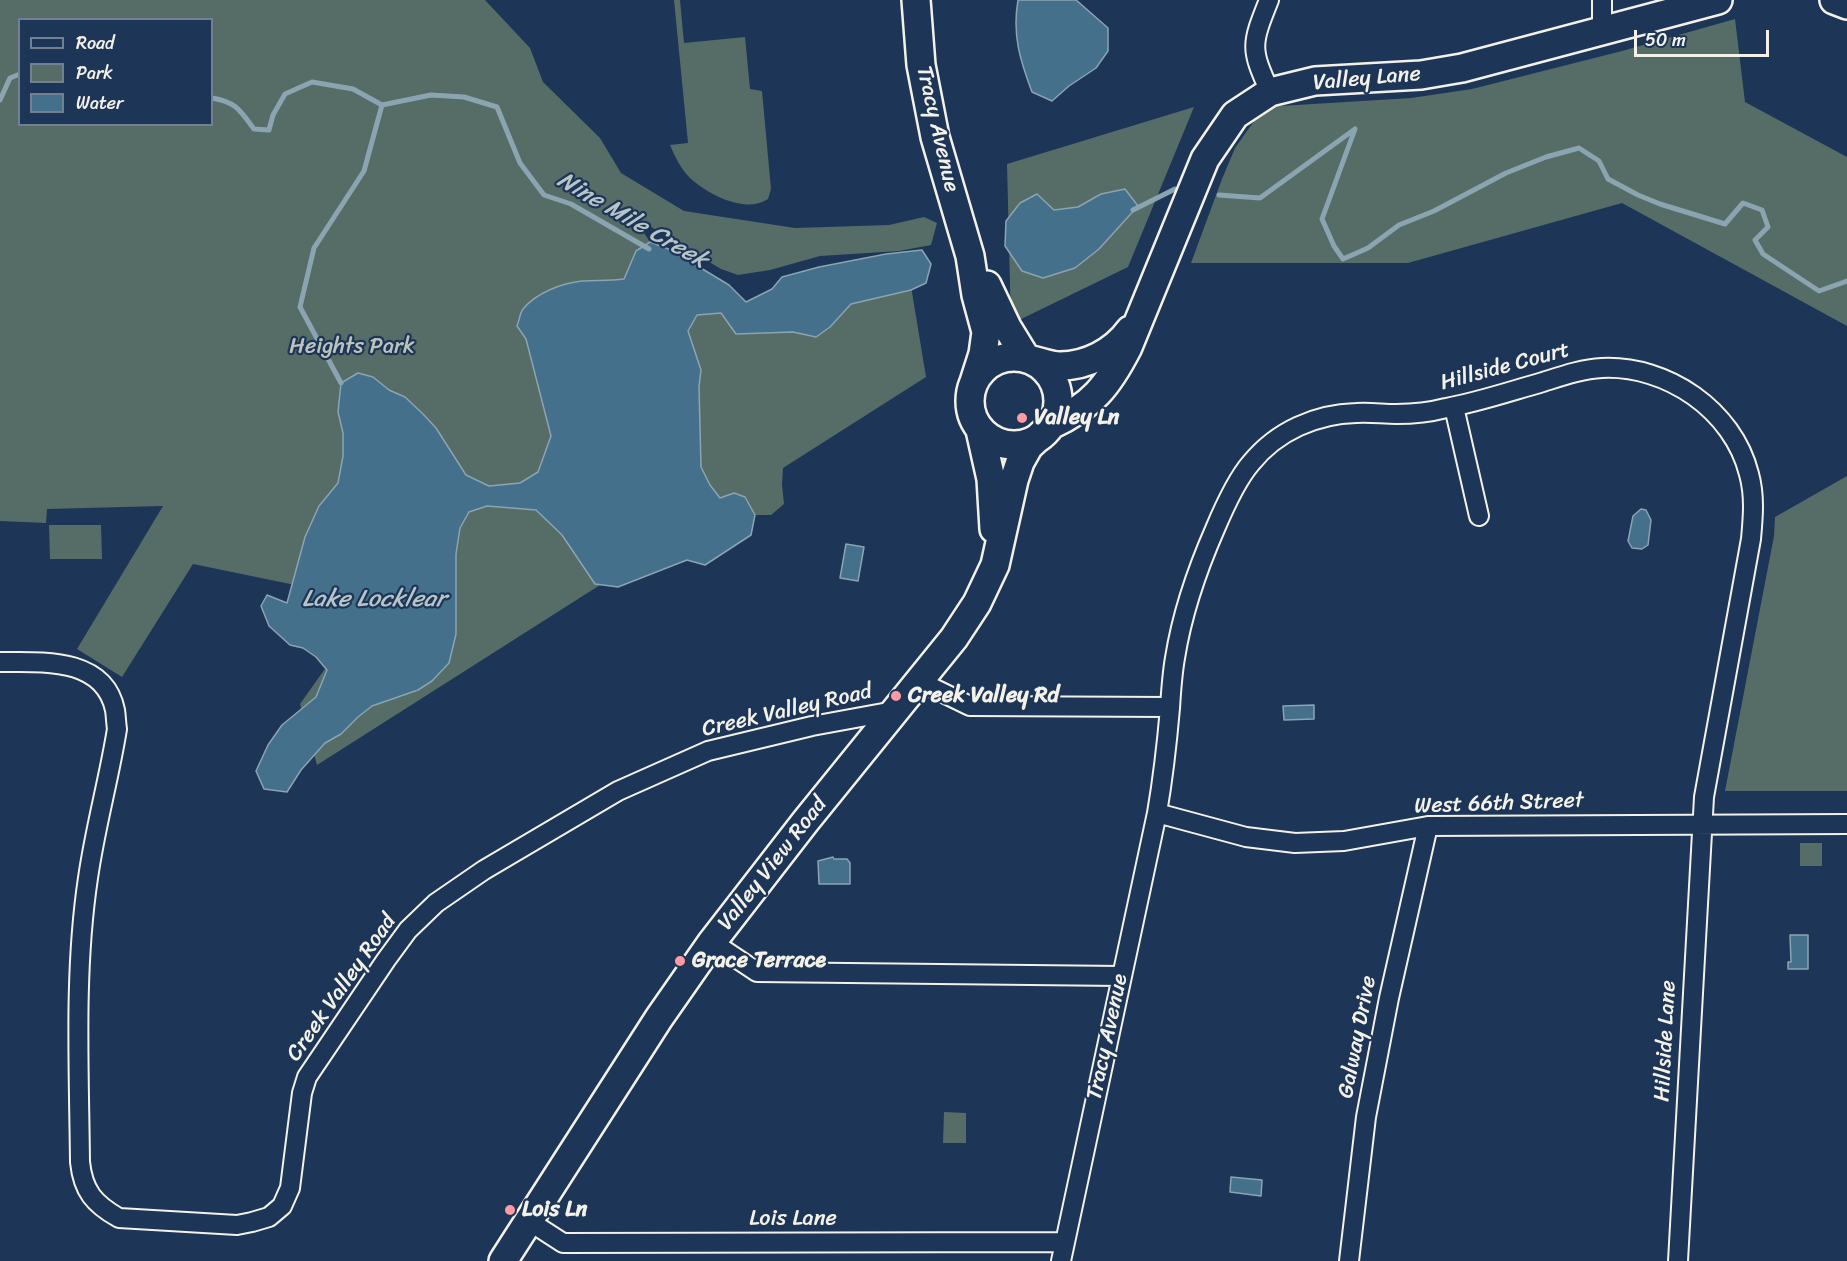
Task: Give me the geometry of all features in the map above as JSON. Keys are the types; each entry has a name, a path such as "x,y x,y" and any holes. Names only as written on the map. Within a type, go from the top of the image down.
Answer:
{"street":[{"name":"Tracy Avenue","path":"916,0 921,65 935,137 970,256 976,295 986,334 983,354 974,382"},
{"path":"1269,0 1254,44 1257,64 1270,92"},
{"path":"1602,0 1602,32"},
{"name":"Valley Lane","path":"1047,429 1072,415 1097,395 1114,375 1128,347 1205,159 1235,115 1270,92 1315,81 1422,75 1462,68 1718,0"},
{"path":"1834,0 1847,5"},
{"name":"Tracy Avenue","path":"970,256 1007,327 1029,359"},
{"name":"Valley Lane","path":"1029,359 1059,366 1082,363 1101,356 1126,335 1141,314"},
{"path":"1005,357 1029,359 1044,368 1053,380 1057,393 1057,408 1047,429 1032,441 1004,444 980,430 970,406 970,394 982,370 992,362 1005,357"},
{"name":"Hillside Court","path":"1157,813 1175,658 1202,557 1224,509 1250,464 1270,443 1297,426 1326,416 1357,412 1399,414 1454,407 1571,374 1602,368 1634,370 1666,379 1694,395 1718,417 1738,443 1749,474 1754,506 1749,550 1704,797 1702,824"},
{"path":"1454,407 1479,516"},
{"name":"Valley View Road","path":"503,1261 659,1018 712,942 960,630 977,603 995,565 1020,462 1029,446 1047,429"},
{"name":"Valley View Road","path":"980,430 991,479 995,565"},
{"name":"Creek Valley Road","path":"0,662 48,662 82,669 106,689 115,709 117,729 88,877 80,950 81,1178 88,1192 104,1210 119,1218 237,1225 268,1217 282,1206 290,1188 302,1093 307,1077 408,930 436,903 484,870 618,791 708,751 812,726 894,711"},
{"path":"920,680 970,706 1170,707"},
{"name":"Tracy Avenue","path":"1061,1261 1157,813"},
{"name":"West 66th Street","path":"1157,813 1246,837 1295,843 1344,841 1428,826 1847,824"},
{"name":"Hillside Lane","path":"1678,1261 1702,824"},
{"name":"Galway Drive","path":"1348,1261 1366,1118 1389,998 1428,826"},
{"path":"712,942 757,972 1121,976"},
{"name":"Lois Lane","path":"529,1221 563,1243 1065,1242"}],"green space":[{"name":"Heights Park","path":"0,0 485,0 530,48 543,82 600,138 621,173 684,211 795,228 889,225 924,217 937,223 931,245 899,251 820,256 770,270 738,275 721,269 633,216 650,242 645,246 740,314 908,268 926,377 783,468 784,504 771,515 755,515 745,498 740,496 317,765 300,704 373,601 193,564 122,677 77,649 163,506 47,509 46,523 0,521"},
{"path":"674,0 680,0 684,43 745,37 750,89 762,91 771,189 768,199 749,204 717,196 690,178 678,163 670,145 688,143"},
{"path":"1735,19 1745,102 1847,157 1847,326 1622,203 1408,263 1191,263 1235,148 1264,107 1411,98 1472,89 1622,51"},
{"path":"1194,107 1128,267 1011,324 1007,164"},
{"path":"1847,476 1847,791 1725,791 1774,536 1775,517"},
{"path":"49,525 101,525 102,559 50,559"},
{"path":"1800,843 1822,843 1822,866 1800,866"},
{"path":"944,1112 966,1113 966,1143 943,1143"}],"water":[{"path":"1018,0 1076,0 1108,28 1108,51 1096,68 1069,86 1052,101 1032,92 1024,69 1018,47 1016,25"},
{"path":"1125,189 1138,206 1099,249 1075,268 1043,278 1022,271 1005,246 1006,221 1020,203 1037,194 1054,210 1078,207 1101,194"},
{"name":"Lake Locklear","path":"650,242 671,250 729,285 746,302 772,289 782,277 819,267 886,254 922,250 931,264 926,283 911,290 851,304 830,327 816,337 793,332 736,334 721,313 697,315 688,331 701,370 699,386 701,467 720,498 734,493 745,497 755,515 751,535 705,565 687,560 618,587 595,584 562,535 536,510 487,506 469,512 460,528 456,554 456,634 449,663 432,681 418,690 372,706 341,734 325,743 301,770 287,792 264,789 256,771 268,745 282,725 316,697 327,670 316,657 303,648 290,645 269,626 261,606 267,595 287,603 305,537 319,506 338,483 343,456 343,433 338,412 341,383 358,373 373,377 389,390 405,397 423,414 436,428 466,475 489,486 520,483 538,472 551,436 526,339 517,326 522,311 535,298 566,284 624,279 636,251"},
{"path":"1641,509 1646,510 1651,520 1648,545 1642,549 1632,548 1628,541 1633,516"},
{"path":"846,544 864,547 858,581 840,578"},
{"path":"1314,705 1314,719 1284,720 1283,706"},
{"path":"833,857 834,859 847,859 850,863 850,884 819,884 818,861"},
{"path":"1790,935 1808,935 1808,969 1788,969 1788,962 1791,962"},
{"path":"1231,1177 1262,1180 1261,1196 1230,1192"}],"waterway":[{"name":"Nine Mile Creek","path":"0,100 10,78 18,75"},
{"name":"Nine Mile Creek","path":"213,98 227,102 237,108 254,129 269,130 273,115 285,94 312,82 353,89 382,105 431,95 464,97 497,107 520,163 544,195 571,204 649,249"},
{"path":"341,383 300,307 314,248 364,171 382,105"},
{"name":"Nine Mile Creek","path":"1219,195 1260,198 1355,129 1322,219 1334,246 1343,259 1368,248 1399,225 1434,211 1506,173 1546,157 1579,148 1599,161 1608,179 1660,204 1725,224 1743,203 1762,210 1768,227 1755,240 1763,254 1819,291 1847,281"},
{"name":"Nine Mile Creek","path":"1133,210 1175,189"}],"place":[{"name":"Valley Ln","path":"1022,418"},
{"name":"Creek Valley Rd","path":"896,696"},
{"name":"Grace Terrace","path":"680,961"},
{"name":"Lois Ln","path":"510,1210"}]}
